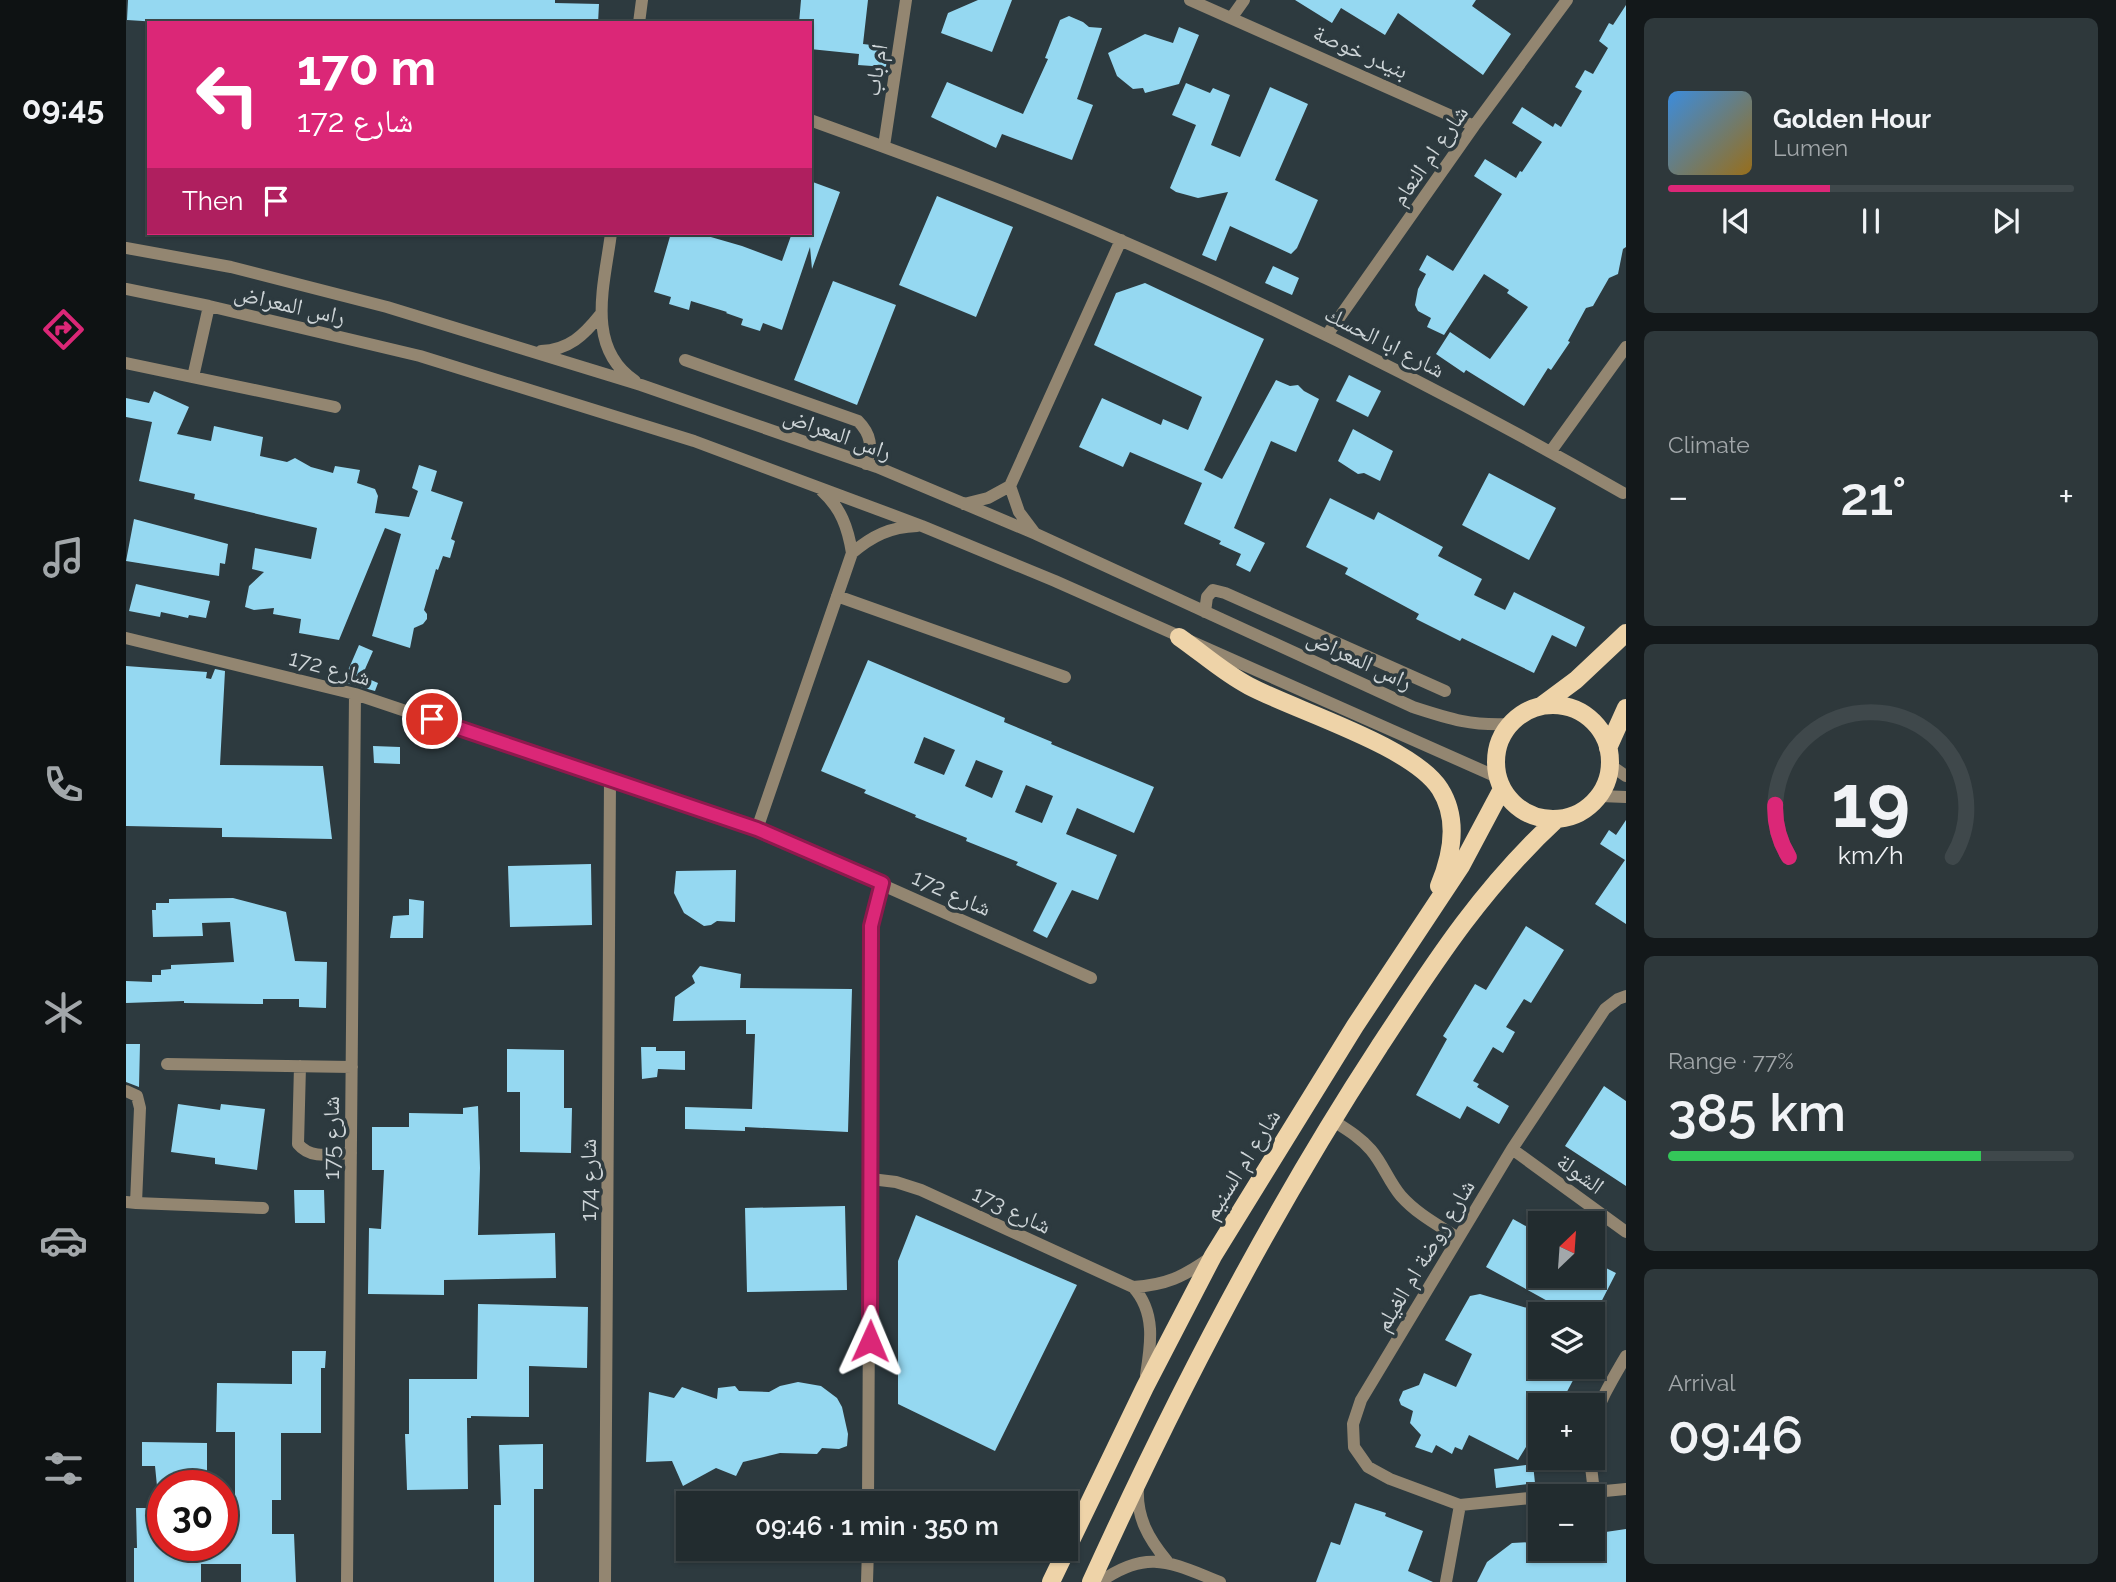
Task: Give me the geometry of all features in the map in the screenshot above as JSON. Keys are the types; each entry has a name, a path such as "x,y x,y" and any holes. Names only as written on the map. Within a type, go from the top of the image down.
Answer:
{"main road":[{"path":"1626,633 1576,680 1510,724 1497,749 1495,763 1500,783 1512,802 1525,812 1541,818 1573,816 1588,807 1600,796 1607,781 1609,756 1626,708"},
{"path":"1179,637 1247,685 1388,749 1418,766 1432,778 1447,802 1452,823 1451,846 1446,870 1422,926"},
{"path":"1540,706 1558,705 1575,709 1582,714 1601,732 1609,756"},
{"name":"شارع ام السنيم","path":"1051,1582 1144,1387 1213,1256 1355,1026 1477,838 1500,783"},
{"path":"1091,1582 1139,1477 1223,1310 1332,1120 1460,926 1517,857 1557,819"}],"street":[{"path":"639,21 642,0"},
{"name":"ام باب","path":"884,146 906,0"},
{"name":"بنيدر خوصة","path":"1191,0 1474,126"},
{"path":"1232,17 1244,0"},
{"name":"شارع ام النعام","path":"1327,335 1474,126 1567,0"},
{"name":"شارع ابا الحسك","path":"812,121 884,146 1121,240 1327,335 1551,451 1623,493"},
{"path":"611,235 600,315 602,333 607,349 627,376 641,385"},
{"path":"964,504 988,498 1010,486 1121,240"},
{"name":"راس المعراض","path":"126,248 244,270 387,307 641,385 866,464 1036,534 1413,707 1451,720 1483,726 1510,724"},
{"name":"راس المعراض","path":"126,289 420,356 694,441 922,526 1055,581 1500,783"},
{"path":"193,377 209,306"},
{"path":"534,352 554,351 572,344 600,315"},
{"path":"1551,451 1626,348"},
{"path":"685,360 858,421 869,436 871,446 866,464"},
{"path":"126,363 335,407"},
{"path":"757,829 852,553 849,533 841,515 830,498 817,486"},
{"path":"1010,486 1020,512 1036,534"},
{"path":"852,553 867,540 884,531 922,526"},
{"path":"1205,612 1207,597 1213,590 1225,593 1445,691"},
{"path":"837,596 1065,677"},
{"name":"شارع 172","path":"126,638 355,694 757,829 1091,978"},
{"name":"شارع 175","path":"347,1582 355,694"},
{"path":"1609,756 1626,776"},
{"name":"شارع 174","path":"605,1582 610,779"},
{"path":"1600,796 1626,797"},
{"path":"868,1491 871,926 882,883"},
{"name":"شارع روضة ام الغيلم","path":"1528,1498 1460,1505 1390,1479 1368,1467 1354,1447 1353,1424 1361,1400 1512,1149 1605,1009 1626,996"},
{"path":"167,1064 352,1067"},
{"path":"300,1066 298,1144 313,1155 351,1153"},
{"path":"126,1091 136,1096 140,1108 131,1202 263,1208"},
{"path":"1332,1120 1371,1150 1409,1205 1458,1238"},
{"name":"الشولة","path":"1512,1149 1626,1232"},
{"name":"شارع 173","path":"871,1180 896,1182 921,1190 1133,1287"},
{"path":"1144,1387 1150,1354 1150,1326 1144,1303 1133,1287 1166,1283 1213,1256"},
{"path":"1605,1393 1626,1356"},
{"path":"1139,1477 1137,1499 1141,1522 1152,1543 1167,1561"},
{"path":"1605,1491 1626,1489"},
{"path":"1446,1582 1460,1505"},
{"path":"867,1561 867,1582"},
{"path":"1100,1582 1114,1572 1149,1561 1167,1561 1220,1582"}],"building":[{"path":"128,0 555,0 555,3 599,4 598,21 127,20"},
{"path":"801,0 868,0 863,44 888,47 886,67 858,65 859,54 812,49 812,21 799,21"},
{"path":"978,0 1012,0 992,52 941,33 948,13"},
{"path":"1295,0 1476,0 1472,6 1511,34 1483,75 1398,13 1385,35 1341,8 1332,23"},
{"path":"1626,5 1626,247 1623,249 1618,274 1609,278 1593,306 1586,308 1568,341 1570,342 1551,370 1548,368 1524,406 1466,370 1464,373 1436,354 1450,332 1490,359 1528,307 1507,293 1509,290 1484,274 1444,335 1427,327 1431,318 1418,311 1415,305 1418,289 1426,274 1419,270 1427,255 1453,271 1502,194 1474,176 1485,159 1516,178 1520,171 1522,172 1542,142 1512,123 1522,107 1553,127 1555,123 1561,127 1582,91 1575,87 1585,70 1593,74 1608,48 1599,41 1609,23 1613,25"},
{"path":"1069,16 1089,27 1102,28 1077,99 1093,105 1072,160 1002,134 996,148 931,117 947,82 1023,114 1048,59 1045,58 1060,20"},
{"path":"1179,27 1199,35 1179,84 1145,93 1143,88 1133,89 1117,76 1108,53 1145,34 1173,43"},
{"path":"1186,83 1210,93 1213,88 1230,95 1211,145 1240,157 1270,87 1308,104 1275,180 1318,200 1297,248 1291,254 1230,226 1216,261 1202,255 1228,192 1198,198 1170,188 1196,125 1172,115"},
{"path":"812,182 840,192 812,269 810,247 782,330 763,323 760,331 741,325 743,319 691,301 689,310 669,304 671,297 654,292 670,235 704,235 782,261 791,235 812,235"},
{"path":"937,196 1013,227 976,317 899,285"},
{"path":"1273,266 1299,278 1292,295 1265,283"},
{"path":"833,281 896,305 857,405 794,380"},
{"path":"1145,283 1264,339 1204,470 1222,479 1276,380 1290,386 1298,385 1319,399 1296,452 1271,441 1234,528 1265,543 1250,572 1236,565 1241,554 1219,544 1221,541 1184,524 1202,483 1130,452 1123,467 1079,447 1102,398 1161,425 1163,419 1188,430 1202,397 1094,345 1116,293"},
{"path":"1349,375 1381,391 1368,417 1336,401"},
{"path":"154,391 189,407 177,434 211,441 214,426 263,437 260,456 287,462 295,458 311,467 333,473 335,466 360,470 357,483 375,489 378,496 375,513 409,517 418,491 412,488 419,465 437,471 431,491 463,502 451,539 455,541 450,558 443,556 438,570 436,569 424,610 427,619 414,628 410,648 372,636 401,534 385,528 339,640 299,633 301,619 273,614 274,608 254,610 245,607 249,586 264,572 252,569 255,548 311,559 317,528 194,499 195,494 139,481 152,422 126,417 126,398 149,403"},
{"path":"1353,429 1393,451 1380,481 1364,473 1358,474 1338,461"},
{"path":"1489,473 1556,508 1529,560 1462,525"},
{"path":"1330,498 1374,520 1378,512 1443,547 1438,556 1482,579 1474,595 1505,610 1514,592 1585,627 1576,647 1552,635 1534,673 1416,619 1419,614 1345,574 1348,568 1306,547"},
{"path":"134,519 228,544 225,564 220,563 219,576 126,561"},
{"path":"136,584 210,601 206,618 189,615 188,618 161,612 160,617 129,611"},
{"path":"359,645 373,651 362,676 378,683 375,691 343,682"},
{"path":"868,660 1005,718 1004,722 1052,742 1051,744 1154,787 1134,833 1077,808 1066,834 1117,855 1098,900 1072,890 1047,938 1033,931 1057,883 1016,865 1018,862 966,841 967,838 915,817 916,815 864,793 866,790 821,771","holes":["924,737 955,750 944,775 914,763","976,760 1003,771 992,798 965,786","1026,785 1053,796 1042,823 1015,812"]},
{"path":"126,666 207,672 206,678 211,679 215,669 225,671 220,765 323,766 332,839 222,837 222,828 126,826"},
{"path":"373,746 400,747 400,764 374,763"},
{"path":"1626,820 1626,924 1595,904 1625,860 1600,844 1609,830 1616,835"},
{"path":"591,864 592,925 510,927 508,866"},
{"path":"736,870 735,922 717,921 704,926 684,913 674,893 676,871"},
{"path":"233,898 286,912 295,961 327,962 326,1008 299,1007 299,999 263,999 263,1004 184,1001 126,1003 126,981 152,982 152,975 161,975 161,970 171,969 171,965 234,962 230,922 202,923 203,936 153,937 152,910 156,910 156,903 169,903 169,899"},
{"path":"409,899 424,901 423,938 390,938 393,916 409,915"},
{"path":"1526,926 1564,950 1531,1003 1524,999 1506,1027 1515,1032 1503,1053 1493,1047 1473,1081 1479,1084 1477,1087 1509,1106 1499,1124 1467,1106 1460,1119 1416,1095 1447,1039 1443,1036 1475,984 1486,990"},
{"path":"700,966 741,974 740,988 852,989 848,1132 745,1127 745,1131 685,1129 685,1107 752,1109 755,1034 746,1034 746,1020 673,1021 675,997 695,983 692,976"},
{"path":"126,1044 140,1044 139,1087 126,1082"},
{"path":"641,1047 656,1047 656,1051 685,1051 685,1070 658,1069 657,1077 642,1079"},
{"path":"507,1049 564,1050 564,1108 572,1108 571,1153 520,1152 520,1092 507,1092"},
{"path":"1604,1086 1626,1101 1626,1186 1565,1146"},
{"path":"178,1104 220,1110 221,1104 265,1109 257,1170 215,1164 215,1158 171,1152"},
{"path":"478,1106 478,1235 555,1233 556,1278 444,1280 444,1295 368,1294 369,1228 381,1229 384,1170 372,1170 372,1127 409,1127 409,1113 463,1114 463,1108"},
{"path":"294,1190 324,1190 325,1223 295,1223"},
{"path":"845,1206 847,1290 747,1292 745,1208"},
{"path":"916,1215 1077,1285 995,1451 898,1404 898,1261"},
{"path":"1513,1219 1528,1227 1528,1288 1605,1288 1605,1268 1616,1273 1601,1302 1549,1302 1486,1267"},
{"path":"1480,1294 1528,1308 1528,1379 1574,1379 1566,1393 1528,1393 1528,1444 1518,1460 1469,1435 1462,1450 1455,1447 1452,1454 1436,1445 1432,1453 1415,1447 1421,1435 1410,1423 1413,1411 1401,1405 1399,1400 1403,1391 1419,1385 1424,1373 1456,1387 1472,1354 1445,1340 1470,1296"},
{"path":"478,1304 588,1307 587,1368 529,1366 529,1417 467,1418 468,1489 407,1490 405,1434 409,1434 409,1379 477,1379"},
{"path":"292,1351 326,1351 325,1368 321,1368 321,1433 281,1433 281,1500 272,1500 272,1534 294,1534 296,1582 241,1582 241,1564 201,1564 201,1582 134,1582 136,1508 147,1508 147,1561 238,1561 238,1470 235,1470 235,1432 216,1432 217,1383 292,1384"},
{"path":"798,1382 821,1386 837,1398 842,1407 848,1434 847,1446 839,1449 822,1448 817,1454 780,1453 743,1462 736,1476 716,1468 683,1486 672,1461 646,1462 649,1392 674,1398 682,1387 717,1399 718,1388 735,1386 739,1391 769,1392"},
{"path":"142,1442 207,1443 207,1470 155,1470 155,1466 142,1466"},
{"path":"543,1444 543,1489 534,1489 534,1582 494,1582 494,1505 501,1505 499,1445"},
{"path":"1528,1465 1528,1470 1534,1470 1535,1483 1496,1488 1494,1469"},
{"path":"1355,1503 1386,1513 1385,1516 1423,1531 1408,1571 1433,1582 1316,1582 1331,1542 1340,1545"},
{"path":"1626,1529 1626,1582 1477,1582 1487,1562 1512,1543 1528,1542 1528,1561 1605,1561 1605,1532"}],"route":[{"path":"432,719 757,829 882,883 871,926 870,1341"}]}
